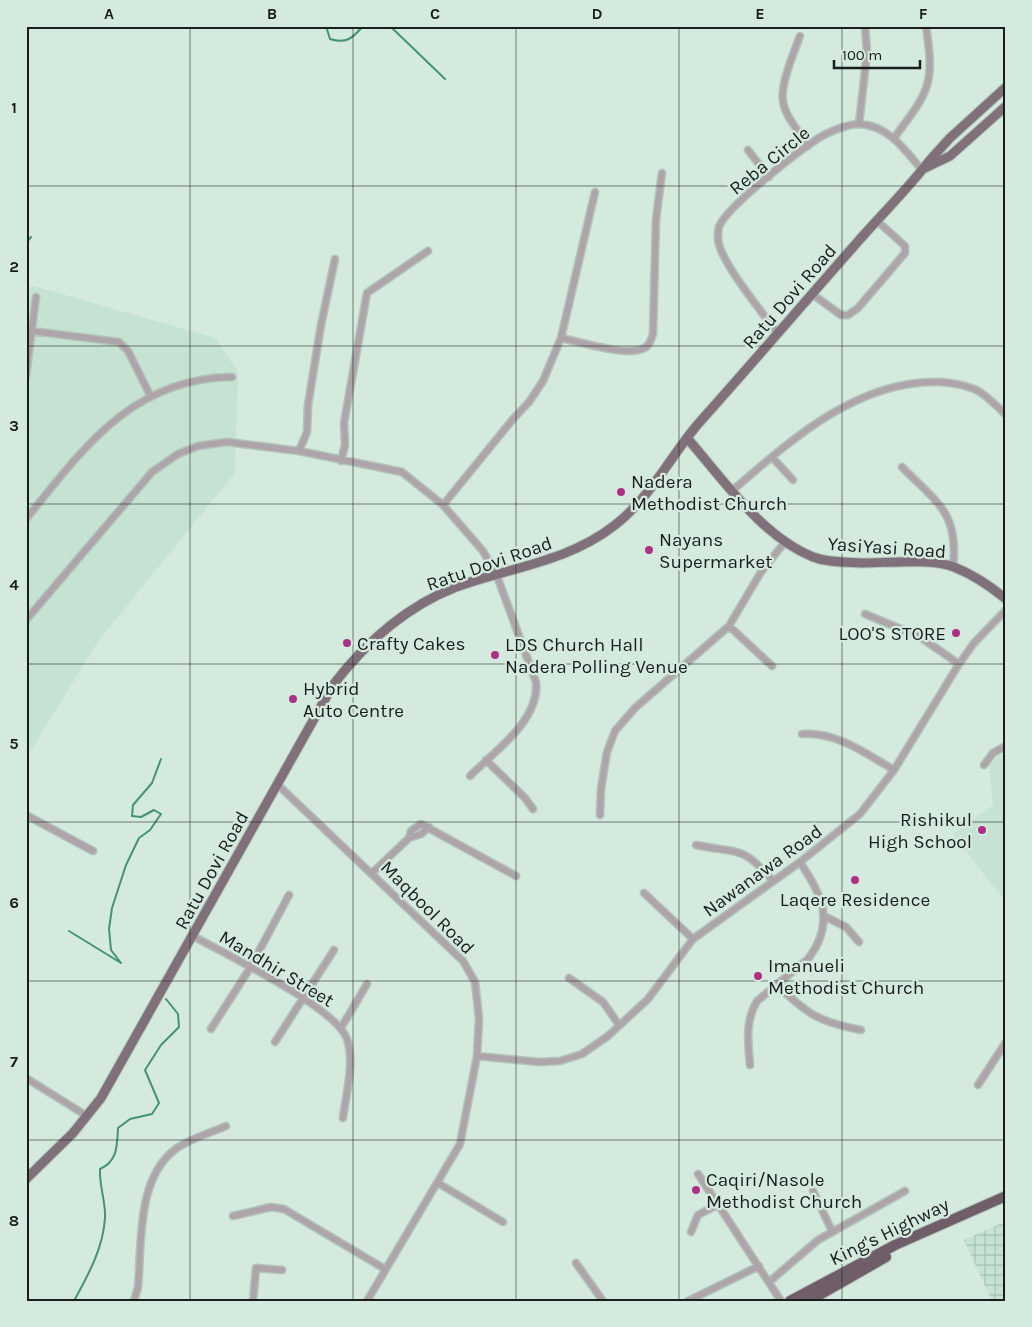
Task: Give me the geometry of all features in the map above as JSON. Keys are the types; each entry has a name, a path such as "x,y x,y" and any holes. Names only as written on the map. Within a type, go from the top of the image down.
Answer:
{"highway":[{"name":"King's Highway","path":"790,1301 894,1245 1006,1196"},
{"name":"King's Highway","path":"809,1301 898,1250 1006,1203"}],"main road":[{"name":"Ratu Dovi Road","path":"26,1179 87,1116 118,1069 333,685 373,638 393,621 426,601 456,587 548,561 583,546 615,525 648,492 687,438 876,220 950,138 1006,87"},
{"name":"Ratu Dovi Road","path":"922,170 950,156 1006,106"},
{"name":"YasiYasi Road","path":"687,438 757,518 785,542 814,557 836,562 925,563 953,567 988,585 1006,598"}],"street":[{"path":"865,26 867,53 859,124 883,130 894,138 922,170"},
{"path":"894,138 923,98 930,78 931,58 926,26"},
{"path":"800,36 788,68 782,100 787,113 808,146"},
{"name":"Reba Circle","path":"778,334 731,270 721,252 718,240 719,227 742,198 808,146 824,135 859,124"},
{"path":"748,150 769,178"},
{"path":"561,338 627,351 644,349 650,344 653,334 656,219 662,173"},
{"path":"443,506 529,402 543,381 561,338 596,192"},
{"path":"812,294 841,315 853,313 866,300 905,253 905,246 900,240 876,220"},
{"path":"341,461 344,445 344,423 367,293 428,251"},
{"path":"299,452 307,432 308,405 335,258"},
{"path":"26,376 36,297"},
{"path":"32,331 119,342 128,351 150,396"},
{"path":"26,519 82,450 114,420 150,396 206,378 232,378"},
{"path":"733,490 799,435 866,395 893,386 922,382 956,383 980,392 1006,415"},
{"path":"26,620 152,472 178,454 198,446 226,442 299,452 341,461 380,466 402,472 443,506 467,530 497,576 534,673 537,693 528,716 470,776"},
{"path":"772,456 793,480"},
{"path":"902,467 950,519 955,550 953,567"},
{"path":"600,815 601,789 607,752 615,732 635,708 728,626 761,572 785,542"},
{"name":"Nawanawa Road","path":"477,1056 538,1062 560,1061 582,1054 619,1025 648,999 693,939 772,880 800,862 860,814 894,770 959,664 974,644 1006,610"},
{"path":"865,614 920,637 959,664"},
{"path":"728,626 772,666"},
{"path":"802,734 814,734 839,739 894,770"},
{"path":"984,765 993,752 1006,746"},
{"path":"486,760 525,798 533,809"},
{"name":"Maqbool Road","path":"277,784 462,961 470,971 479,1000 477,1056 460,1144 367,1301"},
{"path":"26,815 93,850"},
{"path":"372,873 409,838 410,832 419,824 429,827 516,876"},
{"path":"696,845 743,852 761,866 772,880"},
{"path":"750,1065 749,1018 757,1001 801,965 815,950 823,929 824,916 820,896 800,862"},
{"path":"644,893 693,939"},
{"path":"211,1029 250,968 289,895"},
{"path":"824,916 846,927 859,942"},
{"name":"Mandhir Street","path":"193,936 304,999 331,1018 341,1028 349,1048 350,1067 343,1118"},
{"path":"274,1042 304,999 334,950"},
{"path":"569,978 603,1002 619,1025"},
{"path":"341,1028 367,984"},
{"path":"777,985 809,1014 824,1022 860,1030"},
{"path":"978,1085 1006,1042"},
{"path":"26,1078 87,1116"},
{"path":"134,1301 138,1288 146,1202 162,1162 177,1149 192,1140 226,1126"},
{"path":"698,1174 781,1301"},
{"path":"438,1183 503,1222"},
{"path":"813,1191 832,1231"},
{"path":"769,1282 804,1250 832,1231 905,1191"},
{"path":"691,1232 698,1215 719,1204"},
{"path":"234,1216 271,1207 284,1209 385,1269"},
{"path":"576,1263 603,1301"},
{"path":"688,1301 759,1266"},
{"path":"253,1301 256,1268 282,1270"}],"shaded area":[{"path":"34,286 215,338 238,372 235,473 99,640 30,752 26,749 26,288"},
{"name":"Rishikul High School","path":"1006,754 1006,903 953,834 993,805 989,765 1000,755"},
{"path":"1006,1221 1006,1301 992,1301 964,1240"}],"waterway":[{"path":"326,26 330,39 340,41 345,41 352,37 363,26"},
{"path":"390,26 445,79"},
{"path":"26,243 31,237"},
{"path":"69,931 121,963 111,950 109,929 112,908 126,865 139,838 150,830 161,814 154,810 141,817 132,816 133,805 152,783 161,759"},
{"path":"74,1301 94,1261 104,1229 105,1212 100,1182 100,1169 106,1166 113,1157 117,1146 118,1128 130,1119 152,1114 159,1103 145,1070 161,1045 179,1027 178,1014 166,999"}],"place":[{"name":"Nadera Methodist Church","path":"621,492"},
{"name":"Nayans Supermarket","path":"649,550"},
{"name":"LOO'S STORE","path":"956,633"},
{"name":"Crafty Cakes","path":"347,643"},
{"name":"LDS Church Hall Nadera Polling Venue","path":"495,655"},
{"name":"Hybrid Auto Centre","path":"293,699"},
{"name":"Rishikul High School","path":"982,830"},
{"name":"Laqere Residence","path":"855,880"},
{"name":"Imanueli Methodist Church","path":"758,976"},
{"name":"Caqiri/Nasole Methodist Church","path":"696,1190"}]}
